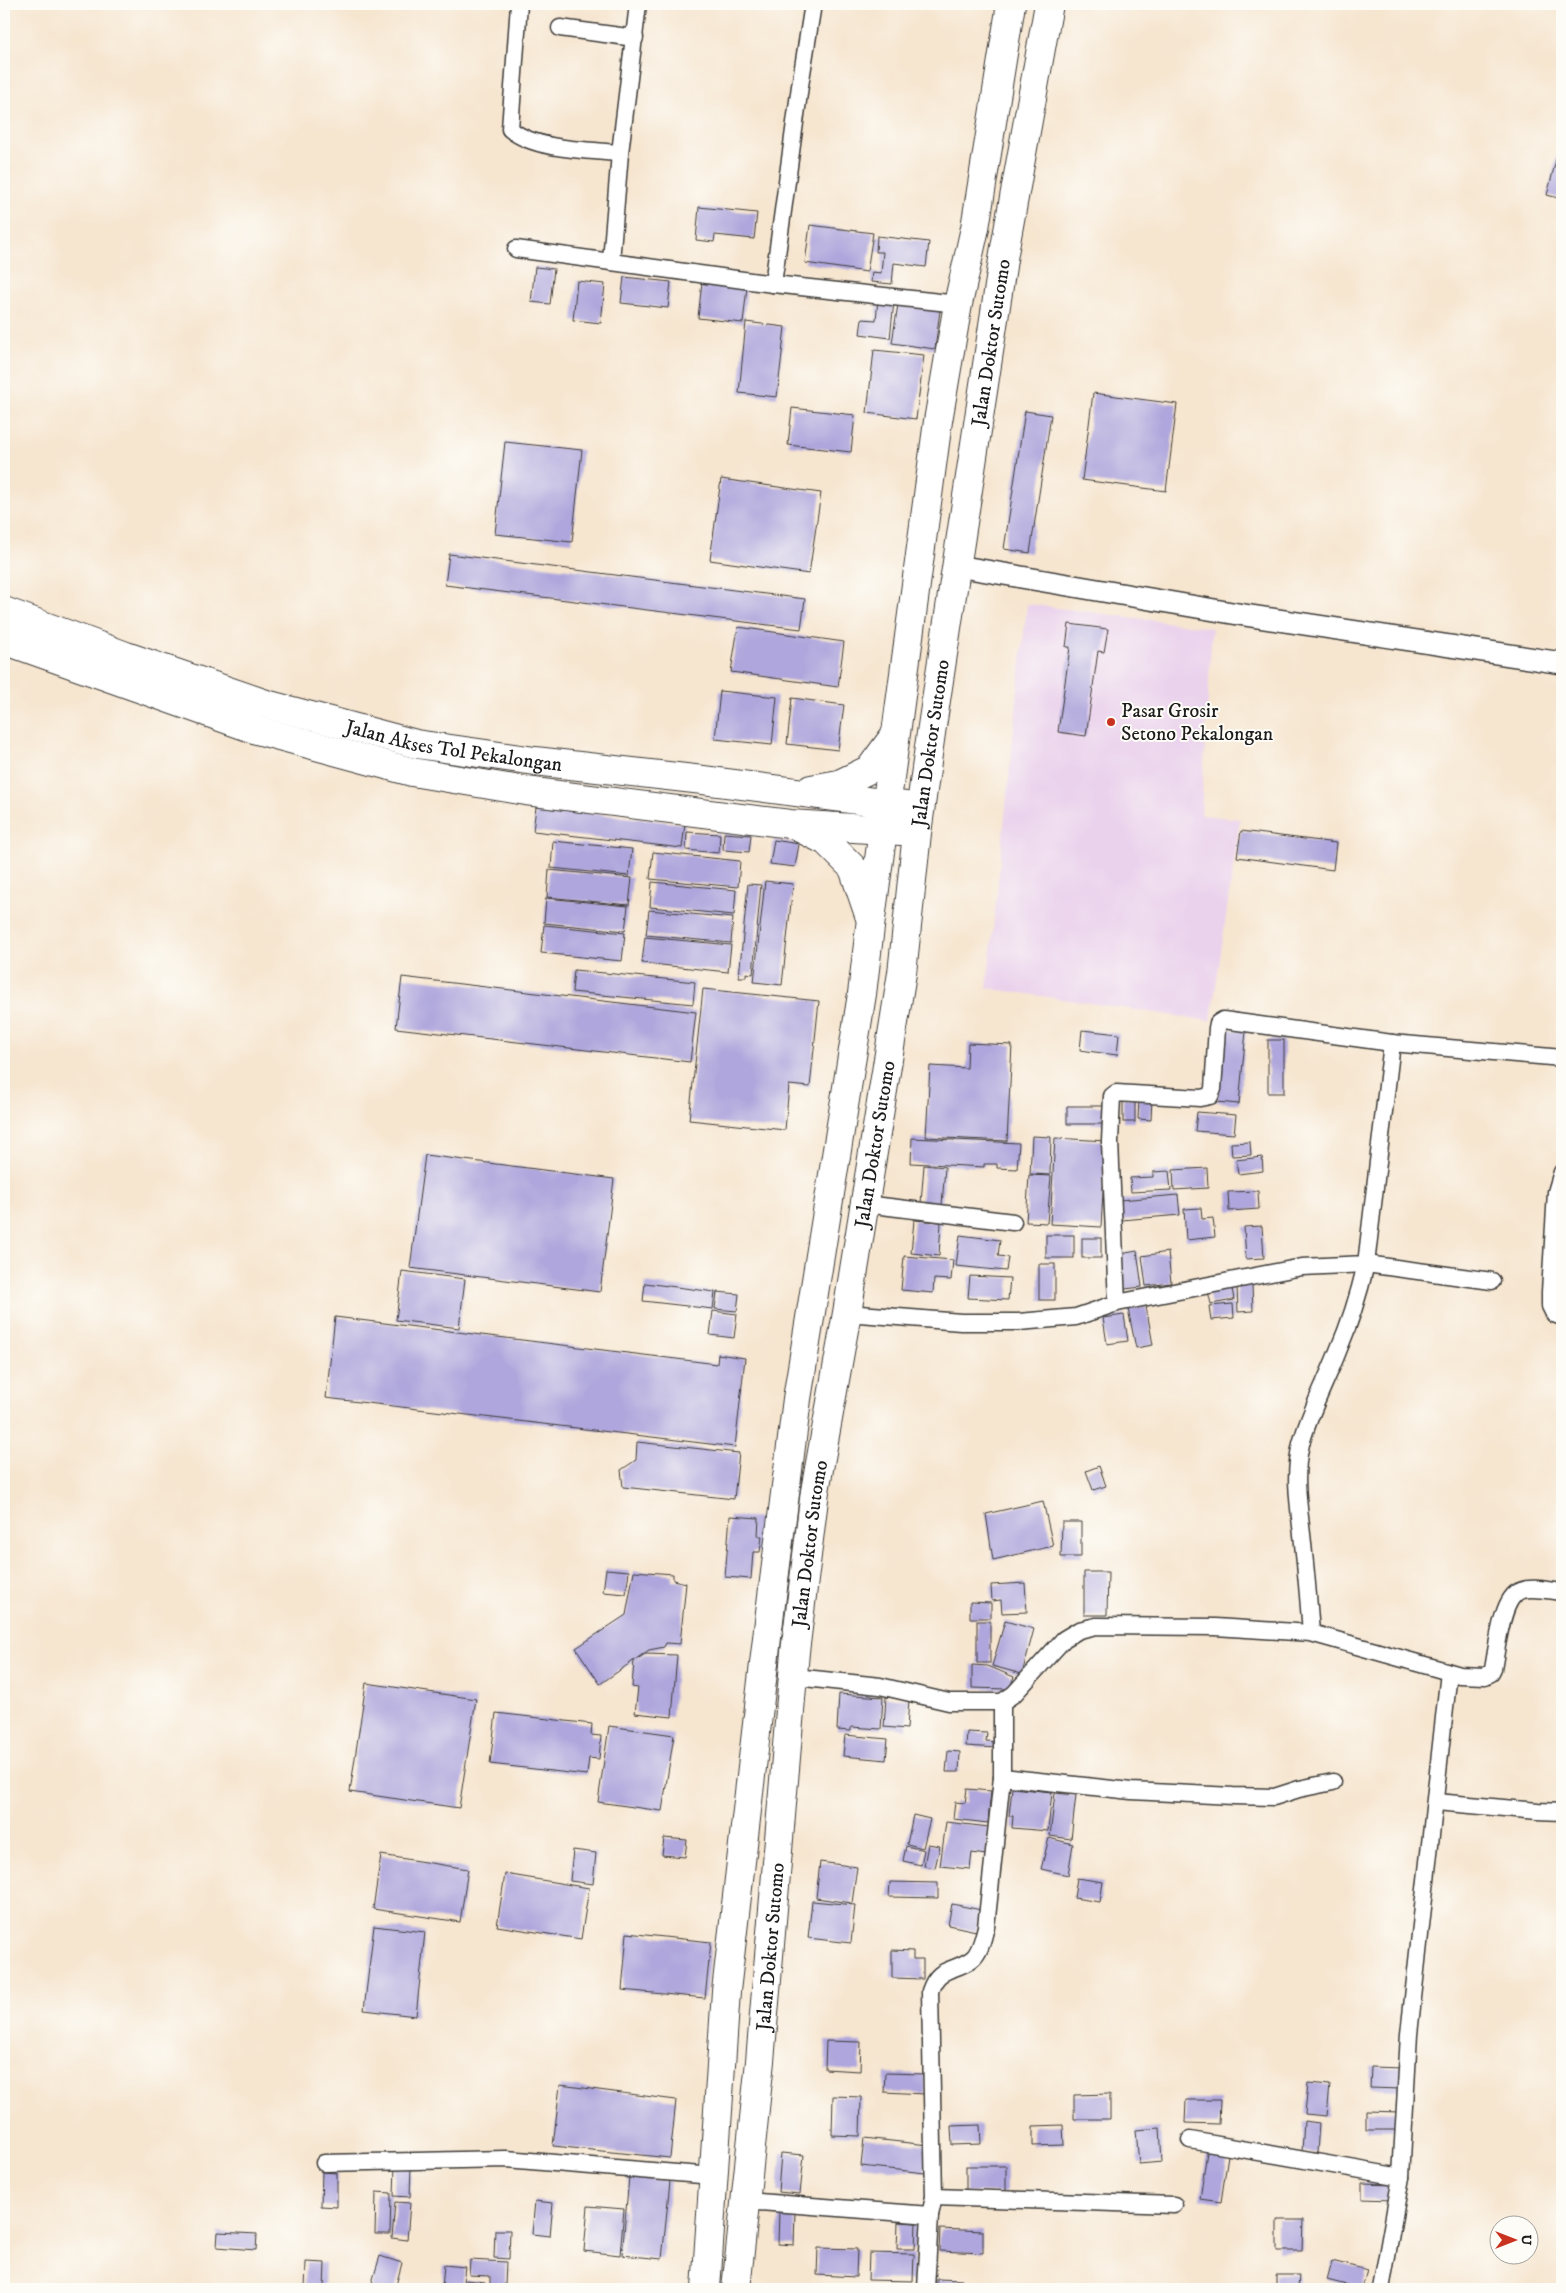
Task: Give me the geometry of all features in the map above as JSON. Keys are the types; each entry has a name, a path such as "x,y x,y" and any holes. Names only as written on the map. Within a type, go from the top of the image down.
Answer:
{"highway":[{"name":"Jalan Doktor Sutomo","path":"706,2289 726,1991 797,1399 862,994 870,919 938,421 958,304 974,228 1011,4"},
{"name":"Jalan Doktor Sutomo","path":"736,2289 796,1652 815,1491 847,1313 902,973 919,821 957,566 1003,263 1049,4"},
{"name":"Jalan Akses Tol Pekalongan","path":"4,611 126,656 266,704 416,744 535,761 703,780 795,793 884,817 919,821"},
{"name":"Jalan Akses Tol Pekalongan","path":"4,640 257,730 412,772 526,791 790,824 884,817"},
{"path":"795,793 839,784 870,769 896,733"},
{"path":"790,824 826,841 853,868 870,919"}],"street":[{"path":"519,4 510,128 518,136 549,144 573,149 620,153"},
{"path":"611,261 620,153 638,4"},
{"path":"773,284 813,4"},
{"path":"560,28 635,38"},
{"path":"516,249 773,284 958,304"},
{"path":"957,566 1238,614 1562,663"},
{"path":"1117,1303 1110,1142 1112,1096 1116,1093 1200,1098 1210,1096 1213,1089 1217,1028 1218,1023 1223,1020 1392,1043 1562,1058"},
{"path":"1312,1634 1296,1480 1301,1445 1310,1417 1359,1296 1366,1264 1392,1043"},
{"path":"1562,1172 1556,1192 1550,1306 1554,1314 1562,1317"},
{"path":"865,1204 1013,1222"},
{"path":"847,1313 961,1322 1019,1322 1076,1316 1117,1303 1302,1268 1366,1264 1492,1281"},
{"path":"795,1678 833,1680 880,1686 949,1702 1002,1702 1014,1694 1064,1639 1078,1630 1096,1626 1215,1627 1312,1634 1449,1672 1480,1677 1491,1673 1504,1613 1510,1598 1520,1591 1562,1592"},
{"path":"1381,2289 1401,2177 1409,2034 1426,1862 1436,1802 1449,1672"},
{"path":"926,2289 930,2215 934,2197 930,1991 939,1974 973,1958 982,1942 986,1927 1002,1777 1002,1702"},
{"path":"1002,1777 1131,1791 1274,1797 1299,1788 1333,1782"},
{"path":"1436,1802 1562,1812"},
{"path":"1190,2140 1401,2177"},
{"path":"324,2163 506,2159 713,2176"},
{"path":"934,2197 1174,2205"},
{"path":"745,2201 930,2215"}],"shaded area":[{"name":"Pasar Grosir Setono Pekalongan","path":"1027,604 1212,628 1201,815 1240,819 1211,1021 987,988"}],"building":[{"path":"1562,137 1562,199 1547,195"},
{"path":"699,207 757,213 754,239 715,235 714,242 696,240"},
{"path":"810,225 873,233 867,272 805,263"},
{"path":"877,236 929,242 926,267 894,263 892,284 871,282 872,272 881,273 883,252 876,252"},
{"path":"535,267 554,269 550,304 531,302"},
{"path":"624,277 671,282 668,308 621,303"},
{"path":"577,281 605,284 601,323 573,320"},
{"path":"702,282 747,287 743,323 698,318"},
{"path":"878,300 894,302 890,338 860,334 862,319 876,320"},
{"path":"898,304 940,310 935,349 892,343"},
{"path":"746,322 785,327 777,397 739,393"},
{"path":"874,350 924,355 916,419 867,413"},
{"path":"1093,393 1177,404 1166,491 1082,480"},
{"path":"792,408 855,415 851,452 788,445"},
{"path":"1025,411 1051,415 1030,553 1004,549"},
{"path":"505,442 582,450 572,542 495,534"},
{"path":"721,479 821,493 809,574 710,560"},
{"path":"449,554 805,599 801,629 445,585"},
{"path":"1069,624 1108,629 1104,652 1098,651 1086,736 1058,732 1070,647 1066,647"},
{"path":"738,627 844,642 838,687 731,672"},
{"path":"720,691 777,697 772,745 715,739"},
{"path":"792,698 844,705 838,750 787,744"},
{"path":"536,807 685,824 682,848 533,831"},
{"path":"1241,831 1336,843 1333,870 1237,857"},
{"path":"687,832 720,834 719,853 686,850"},
{"path":"724,833 751,835 749,852 723,850"},
{"path":"774,840 799,844 795,867 770,864"},
{"path":"553,841 632,849 629,876 551,868"},
{"path":"653,852 740,861 738,887 650,879"},
{"path":"549,870 632,878 629,905 547,897"},
{"path":"765,881 793,884 782,985 754,982"},
{"path":"652,882 736,890 734,915 650,907"},
{"path":"748,884 761,885 753,974 746,973 746,977 739,977"},
{"path":"546,898 628,906 625,931 544,923"},
{"path":"649,910 733,918 731,943 646,935"},
{"path":"544,925 625,933 622,961 541,953"},
{"path":"645,937 731,945 728,972 642,963"},
{"path":"574,970 695,982 693,1004 572,992"},
{"path":"402,977 696,1012 690,1062 396,1028"},
{"path":"703,989 819,1001 810,1087 789,1085 785,1130 689,1120"},
{"path":"1224,1029 1246,1031 1239,1104 1217,1102"},
{"path":"1082,1030 1119,1034 1117,1055 1080,1050"},
{"path":"1268,1040 1284,1040 1284,1093 1268,1093"},
{"path":"968,1043 1012,1045 1007,1141 926,1137 930,1066 967,1068"},
{"path":"1123,1098 1135,1098 1135,1122 1123,1122"},
{"path":"1139,1098 1152,1098 1151,1120 1138,1119"},
{"path":"1067,1106 1105,1106 1104,1124 1067,1124"},
{"path":"1197,1112 1236,1115 1234,1134 1195,1131"},
{"path":"1032,1136 1051,1137 1050,1175 1030,1174"},
{"path":"912,1138 1019,1143 1017,1169 997,1168 997,1164 984,1164 984,1167 911,1163"},
{"path":"1055,1138 1106,1141 1101,1227 1050,1224"},
{"path":"1250,1142 1251,1155 1232,1156 1231,1143"},
{"path":"425,1155 614,1179 600,1292 410,1268"},
{"path":"1262,1157 1263,1171 1238,1174 1236,1160"},
{"path":"924,1165 945,1167 942,1205 921,1203"},
{"path":"1207,1168 1208,1188 1174,1190 1173,1170"},
{"path":"1169,1171 1171,1190 1131,1192 1130,1178 1153,1177 1153,1172"},
{"path":"1029,1175 1051,1176 1047,1223 1026,1222"},
{"path":"1258,1191 1259,1209 1229,1211 1228,1192"},
{"path":"1178,1195 1180,1215 1122,1220 1120,1200"},
{"path":"1201,1208 1202,1219 1213,1218 1215,1237 1186,1240 1184,1209"},
{"path":"914,1220 941,1222 939,1256 911,1253"},
{"path":"1262,1226 1264,1258 1246,1259 1244,1227"},
{"path":"960,1235 1000,1240 998,1256 1008,1257 1006,1271 956,1266"},
{"path":"1046,1235 1074,1235 1074,1258 1046,1258"},
{"path":"1082,1238 1101,1238 1101,1258 1082,1258"},
{"path":"1137,1251 1142,1287 1125,1289 1120,1254"},
{"path":"1168,1252 1171,1283 1146,1286 1142,1256"},
{"path":"904,1256 953,1260 951,1280 934,1279 933,1293 901,1290"},
{"path":"1039,1264 1055,1264 1055,1300 1039,1300"},
{"path":"402,1271 465,1279 459,1328 396,1320"},
{"path":"970,1276 1010,1278 1008,1300 968,1298"},
{"path":"645,1283 715,1292 713,1309 643,1301"},
{"path":"1231,1283 1234,1300 1211,1304 1207,1287"},
{"path":"1237,1285 1252,1285 1253,1311 1238,1312"},
{"path":"717,1292 739,1294 737,1311 715,1309"},
{"path":"1233,1304 1234,1318 1211,1320 1209,1306"},
{"path":"1146,1306 1153,1345 1136,1348 1128,1309"},
{"path":"713,1311 737,1314 734,1338 710,1335"},
{"path":"1124,1315 1128,1341 1107,1344 1103,1318"},
{"path":"335,1317 717,1364 718,1354 745,1358 735,1447 326,1398"},
{"path":"637,1442 739,1453 734,1499 623,1487 621,1470 636,1460"},
{"path":"1099,1466 1106,1486 1093,1490 1086,1471"},
{"path":"1043,1501 1053,1546 993,1560 986,1514"},
{"path":"730,1516 759,1518 758,1536 762,1536 760,1552 753,1552 751,1579 725,1577"},
{"path":"1062,1522 1081,1522 1081,1557 1061,1557"},
{"path":"606,1569 629,1571 626,1594 603,1592"},
{"path":"634,1571 673,1574 673,1580 686,1583 680,1644 666,1643 664,1647 649,1650 600,1684 576,1648 626,1615"},
{"path":"1084,1572 1108,1572 1107,1615 1084,1615"},
{"path":"1025,1583 1027,1612 1002,1613 1001,1600 992,1601 991,1585"},
{"path":"970,1602 991,1603 991,1618 970,1618"},
{"path":"977,1621 990,1621 990,1663 977,1663"},
{"path":"1005,1621 1034,1629 1022,1674 992,1666"},
{"path":"645,1654 677,1655 672,1717 635,1713 638,1688 632,1687 634,1661"},
{"path":"972,1665 988,1666 1014,1677 1009,1689 972,1688"},
{"path":"366,1683 476,1699 459,1808 350,1792"},
{"path":"839,1694 883,1697 881,1729 851,1727 851,1731 837,1730"},
{"path":"886,1697 909,1699 907,1729 884,1727"},
{"path":"496,1713 592,1724 591,1735 601,1736 599,1759 589,1758 587,1775 490,1764"},
{"path":"609,1726 674,1735 662,1811 598,1802"},
{"path":"967,1732 987,1733 986,1741 997,1742 996,1748 966,1746"},
{"path":"845,1735 888,1739 886,1760 843,1756"},
{"path":"948,1751 960,1752 959,1772 946,1772"},
{"path":"1012,1788 1052,1792 1048,1831 1012,1828 1013,1816 1009,1816"},
{"path":"967,1789 991,1791 988,1823 953,1819 955,1802 965,1803"},
{"path":"1055,1793 1076,1795 1071,1839 1050,1836"},
{"path":"913,1815 930,1819 923,1848 907,1844"},
{"path":"946,1822 989,1827 986,1855 972,1853 970,1869 940,1866"},
{"path":"664,1838 687,1840 685,1857 662,1855"},
{"path":"1049,1838 1073,1844 1068,1875 1041,1869"},
{"path":"928,1844 940,1846 935,1868 924,1866"},
{"path":"906,1846 924,1850 921,1865 903,1861"},
{"path":"573,1850 596,1853 593,1884 570,1881"},
{"path":"381,1855 468,1869 460,1922 373,1909"},
{"path":"820,1862 857,1867 852,1903 816,1898"},
{"path":"505,1874 589,1888 581,1939 497,1926"},
{"path":"1077,1878 1103,1882 1100,1902 1074,1898"},
{"path":"890,1882 938,1883 938,1898 889,1897"},
{"path":"812,1901 855,1905 851,1943 808,1938"},
{"path":"952,1904 981,1910 976,1931 948,1925"},
{"path":"374,1926 425,1932 416,2016 364,2010"},
{"path":"627,1933 711,1942 705,1998 622,1990"},
{"path":"892,1950 913,1951 913,1959 923,1959 923,1979 892,1978"},
{"path":"826,2041 861,2042 860,2071 825,2069"},
{"path":"1371,2067 1403,2068 1401,2089 1370,2088"},
{"path":"885,2073 925,2074 925,2094 884,2092"},
{"path":"1308,2083 1330,2085 1327,2116 1305,2114"},
{"path":"560,2085 676,2100 670,2158 553,2146"},
{"path":"1110,2094 1110,2119 1074,2119 1074,2095"},
{"path":"833,2096 861,2097 860,2136 832,2135"},
{"path":"1186,2100 1220,2100 1219,2124 1185,2123"},
{"path":"1366,2111 1400,2112 1399,2130 1366,2130"},
{"path":"1304,2121 1319,2123 1317,2153 1302,2152"},
{"path":"980,2125 981,2144 952,2145 951,2126"},
{"path":"1063,2125 1064,2145 1033,2146 1033,2126"},
{"path":"1160,2128 1162,2162 1139,2164 1136,2130"},
{"path":"864,2138 928,2145 925,2173 861,2166"},
{"path":"1207,2152 1228,2155 1221,2202 1200,2199"},
{"path":"781,2153 804,2155 800,2194 778,2192"},
{"path":"395,2165 411,2166 410,2197 394,2196"},
{"path":"966,2166 1006,2166 1006,2193 966,2193"},
{"path":"322,2172 337,2173 337,2207 321,2206"},
{"path":"629,2177 670,2181 662,2259 622,2255"},
{"path":"1362,2183 1393,2184 1393,2200 1362,2199"},
{"path":"376,2192 391,2193 390,2234 375,2234"},
{"path":"535,2201 553,2203 550,2236 532,2234"},
{"path":"395,2202 410,2203 407,2240 392,2238"},
{"path":"588,2206 624,2209 620,2255 584,2251"},
{"path":"779,2210 795,2211 794,2245 778,2244"},
{"path":"1277,2220 1303,2220 1302,2251 1277,2251"},
{"path":"898,2222 916,2223 915,2249 897,2249"},
{"path":"940,2229 983,2231 983,2253 939,2251"},
{"path":"495,2230 510,2230 509,2259 494,2258"},
{"path":"218,2232 257,2234 256,2250 217,2247"},
{"path":"818,2248 857,2249 856,2277 817,2275"},
{"path":"869,2253 914,2254 913,2281 868,2280"},
{"path":"380,2256 402,2263 395,2289 370,2289"},
{"path":"470,2260 506,2262 505,2286 490,2285 490,2276 469,2275"},
{"path":"1332,2261 1367,2270 1362,2289 1327,2280"},
{"path":"306,2262 325,2263 324,2289 305,2289"},
{"path":"444,2265 465,2267 462,2289 442,2289"},
{"path":"1276,2275 1299,2275 1298,2289 1276,2289"},
{"path":"937,2279 963,2280 963,2289 937,2289"},
{"path":"466,2280 485,2282 484,2289 465,2289"}],"place":[{"name":"Pasar Grosir Setono Pekalongan","path":"1111,722"}]}
